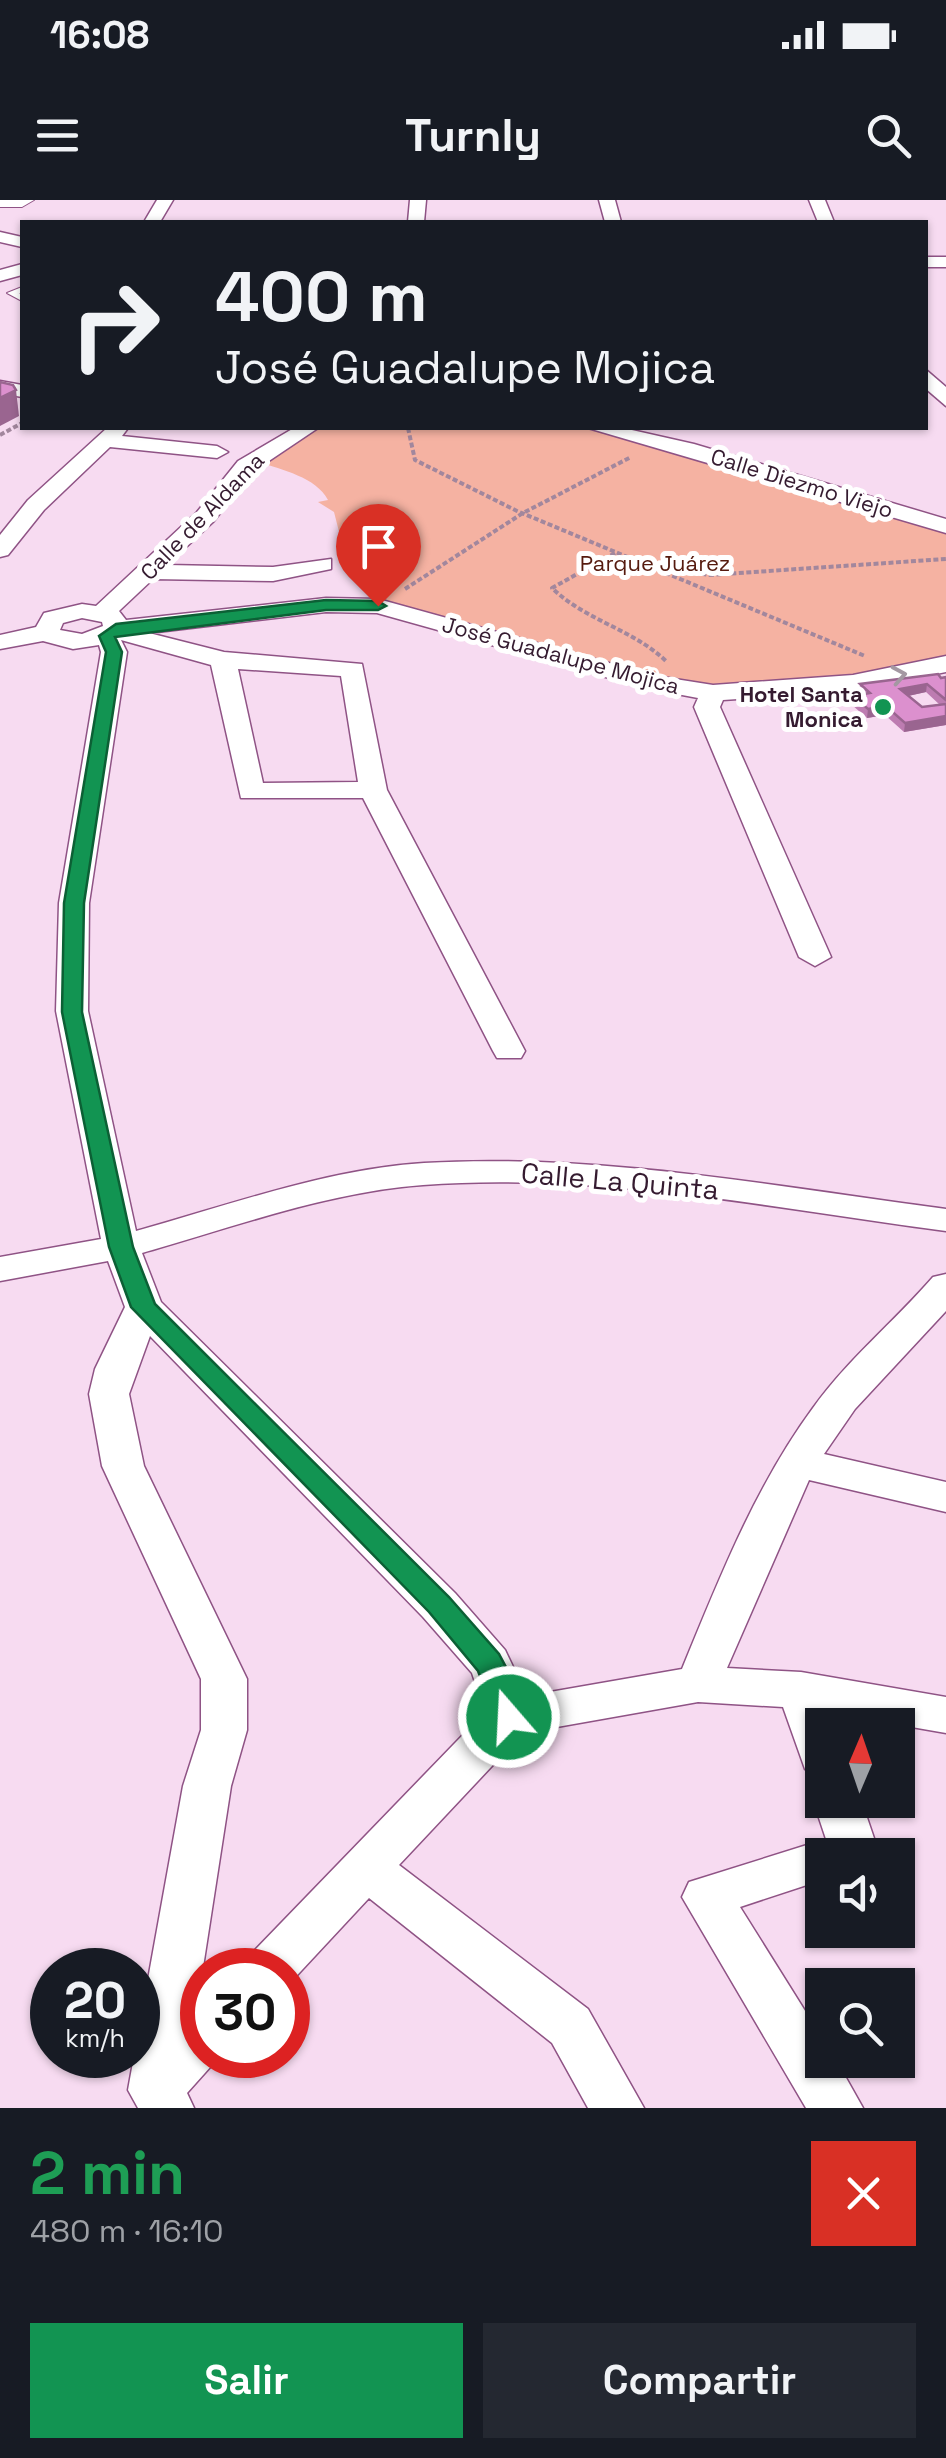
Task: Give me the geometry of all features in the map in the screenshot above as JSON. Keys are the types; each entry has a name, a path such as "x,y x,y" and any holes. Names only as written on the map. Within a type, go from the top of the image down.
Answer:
{"street":[{"path":"0,200 22,200"},
{"path":"928,379 946,400"},
{"path":"149,446 171,442 187,430"},
{"path":"189,430 216,452"},
{"name":"Calle de Aldama","path":"110,627 149,572 254,460 305,430"},
{"name":"Calle Diezmo Viejo","path":"607,430 660,442 690,438 946,526"},
{"path":"0,550 36,505 110,434 149,446 254,460"},
{"path":"149,572 273,574 323,564"},
{"name":"José Guadalupe Mojica","path":"0,642 46,633 48,622 63,614 110,627 326,605 378,606 654,683 713,692 853,683 946,664"},
{"path":"509,1051 372,790 353,669 223,660 110,627 114,652 74,903 72,1012 121,1247 144,1307 439,1604 488,1662 502,1688 509,1717"},
{"path":"223,660 251,792 372,790"},
{"path":"713,692 708,707 815,958"},
{"name":"Calle La Quinta","path":"0,1269 121,1247 332,1188 422,1174 596,1172 946,1220"},
{"path":"698,1684 740,1583 798,1463 830,1413 946,1286"},
{"path":"144,1307 115,1369 110,1394 123,1466 224,1679 224,1730 208,1786 156,2101"},
{"path":"798,1463 946,1497"},
{"path":"290,1948 509,1717 698,1684 801,1690 946,1715"},
{"path":"801,1690 807,1708"},
{"path":"805,1865 706,1897 836,2108"},
{"path":"366,1868 570,2026 617,2108"},
{"path":"156,2101 180,2069"}],"path":[{"path":"408,430 415,460 522,514 908,674"},
{"path":"378,606 522,514 660,442"},
{"path":"616,552 552,588 569,608 623,628 654,646 678,674"},
{"path":"646,565 709,575 946,559"}],"green space":[{"name":"Parque Juárez","path":"312,430 590,430 675,449 946,529 946,657 904,671 690,689 386,603 375,561 346,559 334,512 318,502 328,500 323,492 298,475 259,462"}],"building":[{"path":"0,382 13,385 16,390 0,398"},
{"path":"938,674 946,677 946,700 927,684 900,689 922,707 946,704 946,716 905,723 886,706 868,709 853,696 870,693 860,684"}],"place":[{"name":"Hotel Santa Monica","path":"883,707"}],"route":[{"path":"378,606 326,605 116,629 107,636 114,652 74,903 72,1012 121,1247 144,1307 439,1604 488,1662 502,1688 509,1717"}]}
